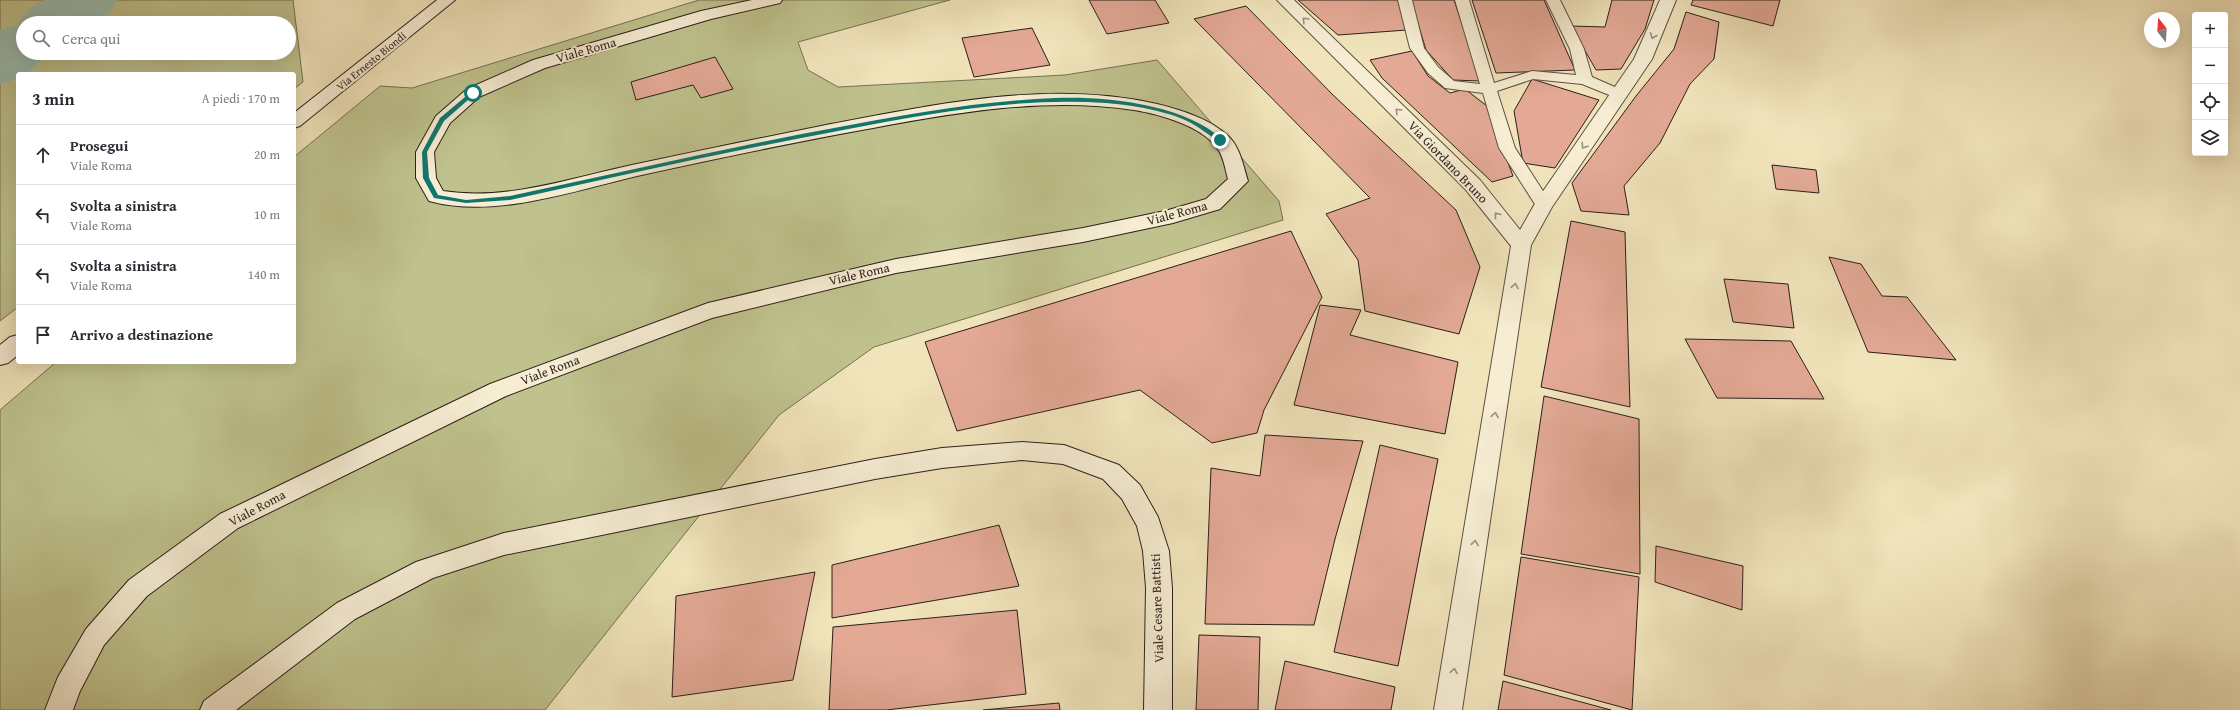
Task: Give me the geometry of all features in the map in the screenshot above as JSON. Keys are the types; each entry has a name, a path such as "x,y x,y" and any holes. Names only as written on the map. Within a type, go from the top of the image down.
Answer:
{"street":[{"name":"Via Ernesto Biondi","path":"296,120 447,0"},
{"name":"Viale Roma","path":"59,710 68,686 95,637 138,588 229,522 338,467 498,390 708,311 896,266 1083,235 1166,218 1213,204 1238,181 1232,157 1220,140 1192,121 1145,108 1108,102 1056,99 991,105 898,118 773,141 510,198 466,202 436,196 426,178 425,152 442,120 473,93 539,64 707,15 774,0"},
{"name":"Via Giordano Bruno","path":"1285,0 1473,185 1521,245"},
{"path":"1448,710 1521,245 1544,205 1643,59 1668,0"},
{"path":"0,357 16,345"},
{"name":"Viale Cesare Battisti","path":"214,710 346,611 425,570 504,544 867,470 942,458 1022,451 1064,455 1111,472 1131,492 1149,524 1156,551 1159,635 1158,710"}],"lane":[{"path":"1405,0 1417,48 1432,70 1450,85 1490,89 1532,75 1586,80 1619,94"},
{"path":"1462,0 1507,148 1544,205"},
{"path":"1553,0 1577,49 1586,80"}],"green space":[{"path":"0,0 293,0 295,16 16,16 16,60 296,60 296,25 303,82 296,87 296,72 16,72 16,309 0,321"},
{"path":"699,0 950,0 798,42 808,70 838,87 1065,75 1157,60 1279,201 1283,220 874,347 779,415 545,710 0,710 0,410 54,364 296,364 296,155 380,86 412,88"}],"building":[{"path":"1089,0 1155,0 1169,23 1107,34"},
{"path":"1298,0 1400,0 1407,30 1338,35"},
{"path":"1411,0 1454,0 1481,81 1453,80 1426,50"},
{"path":"1472,0 1544,0 1575,70 1496,73"},
{"path":"1612,0 1654,0 1645,29 1621,69 1596,70 1571,26 1605,27"},
{"path":"1693,0 1780,0 1773,26 1691,5"},
{"path":"1246,6 1333,95 1456,210 1480,267 1459,334 1365,311 1358,260 1326,214 1370,198 1194,19"},
{"path":"1686,12 1719,22 1714,59 1690,84 1660,143 1624,186 1629,215 1581,211 1572,183 1636,96 1674,49"},
{"path":"1032,28 1050,65 974,77 962,38"},
{"path":"1412,51 1428,76 1450,93 1465,89 1487,106 1513,176 1492,182 1382,78 1370,60"},
{"path":"715,57 733,89 701,98 693,85 636,100 631,82"},
{"path":"1532,79 1599,100 1555,168 1523,163 1514,111"},
{"path":"1772,165 1816,170 1819,193 1776,189"},
{"path":"1571,221 1625,232 1630,407 1541,387"},
{"path":"1291,231 1322,297 1264,410 1257,433 1212,443 1140,390 957,431 925,342"},
{"path":"1829,257 1861,264 1882,296 1907,297 1956,360 1868,352"},
{"path":"1724,279 1788,284 1794,328 1733,322"},
{"path":"1320,305 1361,310 1350,335 1458,362 1445,434 1294,405"},
{"path":"1685,339 1791,341 1824,399 1717,398"},
{"path":"1544,396 1639,419 1640,574 1521,554"},
{"path":"1265,435 1363,441 1335,539 1314,625 1205,624 1211,468 1260,476"},
{"path":"1380,445 1438,459 1398,666 1334,652"},
{"path":"999,525 1019,586 832,618 832,565"},
{"path":"1656,546 1743,566 1742,610 1655,582"},
{"path":"1521,557 1639,577 1632,710 1504,675"},
{"path":"815,572 793,680 672,697 676,596"},
{"path":"1017,610 1026,694 886,710 829,710 833,627"},
{"path":"1199,635 1260,637 1258,710 1196,710"},
{"path":"1285,661 1395,687 1391,710 1275,710"},
{"path":"1503,681 1611,710 1498,710"},
{"path":"1059,703 1060,710 983,710"}],"waterway":[{"path":"61,16 87,0"},
{"path":"0,64 16,49"}],"route":[{"path":"473,93 442,120 425,152 426,178 436,196 466,202 510,198 773,141 898,118 991,105 1056,99 1108,102 1152,109 1192,121 1220,140"}]}
